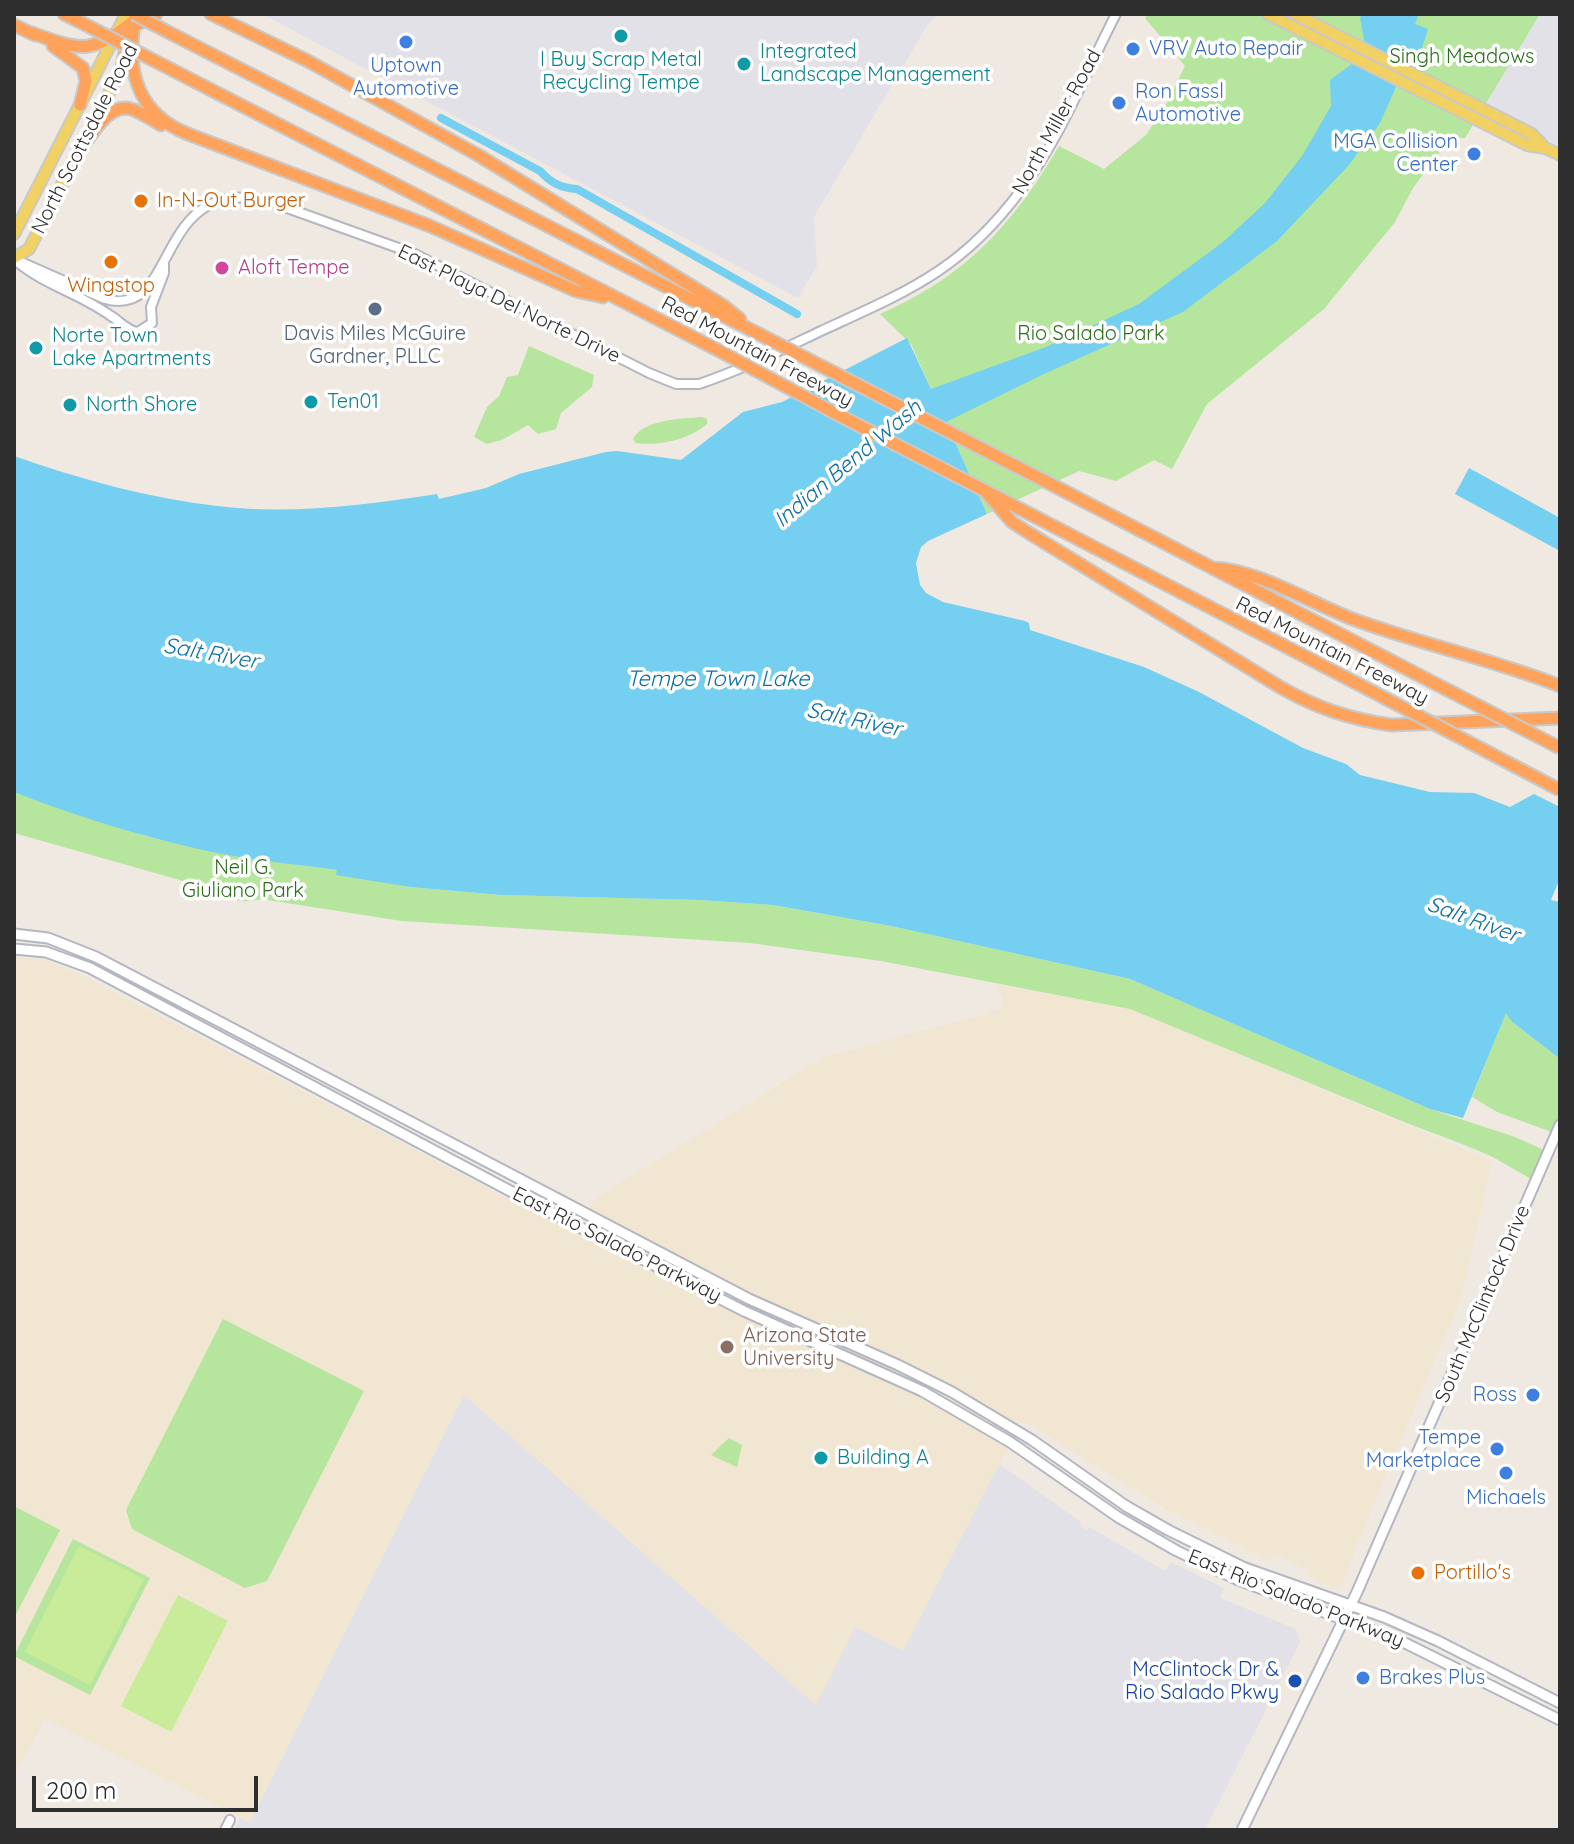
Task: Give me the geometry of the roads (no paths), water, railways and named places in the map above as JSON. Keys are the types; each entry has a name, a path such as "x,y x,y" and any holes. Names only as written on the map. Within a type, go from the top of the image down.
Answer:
{"highway":[{"name":"Red Mountain Freeway","path":"64,14 712,347 1560,790"},
{"path":"211,14 225,17 478,155 724,306 757,333"},
{"name":"Red Mountain Freeway","path":"136,19 168,32 757,333 1560,748"},
{"path":"14,25 83,48 99,44 136,19"},
{"path":"136,19 132,47 135,77 145,102 165,123 188,134"},
{"path":"108,51 136,19"},
{"path":"122,67 136,19"},
{"path":"32,33 83,68 86,81 80,105"},
{"path":"78,153 107,116 121,108 134,110 163,126 430,226 576,291 619,301"},
{"path":"984,490 1012,522 1280,687 1321,709 1391,725 1560,718"},
{"path":"1208,567 1236,569 1351,618 1560,686"}],"main road":[{"path":"1268,14 1349,54 1408,78"},
{"path":"1295,14 1353,43 1527,145 1560,155"},
{"name":"North Scottsdale Road","path":"14,259 29,249 132,47"},
{"name":"North Scottsdale Road","path":"14,234 108,51"},
{"name":"East Rio Salado Parkway","path":"14,934 48,938 96,957 749,1299 939,1386 1032,1440 1126,1506 1201,1547 1245,1568 1351,1604 1438,1641 1560,1703"},
{"name":"East Rio Salado Parkway","path":"14,949 46,952 90,968 546,1210 754,1316 922,1391 1008,1440 1118,1517 1177,1551 1238,1580 1401,1641 1560,1720"},
{"name":"South McClintock Drive","path":"1242,1830 1351,1604 1560,1125"}],"street":[{"name":"North Miller Road","path":"699,384 912,289 952,263 979,240 1009,207 1037,167 1116,14"},
{"name":"East Playa Del Norte Drive","path":"164,264 164,273 151,307 152,323 144,331 133,332 123,325 121,312 147,288 185,225 203,207 236,196 265,200 415,254 664,380 676,384 699,384"},
{"path":"14,259 105,299 118,302 143,300 151,307"},
{"path":"14,259 30,273 98,306 123,325"},
{"path":"225,1830 230,1820"}],"water":[{"name":"Tempe Town Lake","path":"1362,14 1419,14 1415,24 1428,29 1420,54 1407,62 1380,123 1348,166 1277,241 1183,312 946,422 987,514 928,541 921,547 916,563 920,585 926,593 943,602 1025,621 1029,623 1030,630 1144,667 1199,692 1303,748 1346,764 1360,775 1430,792 1474,793 1510,807 1534,794 1560,807 1560,878 1551,900 1560,902 1560,1059 1511,1021 1506,1013 1463,1118 1430,1109 1130,979 891,926 773,905 501,895 410,887 336,875 337,870 233,856 150,837 14,792 14,456 114,487 165,498 244,509 327,508 437,494 439,499 606,452 681,460 743,412 782,402 907,338 931,389 1046,347 1139,304 1223,242 1265,203 1302,156 1331,106 1330,80 1352,64 1364,40"},
{"path":"1469,468 1560,518 1560,551 1455,494"}],"waterway":[{"path":"441,118 540,171 557,184 577,189 797,314"}],"place":[{"name":"I Buy Scrap Metal Recycling Tempe","path":"621,36"},
{"name":"Uptown Automotive","path":"406,42"},
{"name":"VRV Auto Repair","path":"1133,49"},
{"name":"Integrated Landscape Management","path":"744,64"},
{"name":"Ron Fassl Automotive","path":"1119,103"},
{"name":"MGA Collision Center","path":"1474,154"},
{"name":"In-N-Out Burger","path":"141,201"},
{"name":"Wingstop","path":"111,262"},
{"name":"Aloft Tempe","path":"222,268"},
{"name":"Davis Miles McGuire Gardner, PLLC","path":"375,309"},
{"name":"Norte Town Lake Apartments","path":"36,348"},
{"name":"Ten01","path":"311,402"},
{"name":"North Shore","path":"70,405"},
{"name":"Arizona State University","path":"727,1347"},
{"name":"Ross","path":"1533,1395"},
{"name":"Tempe Marketplace","path":"1497,1449"},
{"name":"Building A","path":"821,1458"},
{"name":"Michaels","path":"1506,1473"},
{"name":"Portillo's","path":"1418,1573"},
{"name":"Brakes Plus","path":"1363,1678"},
{"name":"McClintock Dr & Rio Salado Pkwy","path":"1295,1681"}],"park label":[{"name":"Singh Meadows","path":"1462,57"},
{"name":"Rio Salado Park","path":"1091,334"},
{"name":"Neil G. Giuliano Park","path":"243,880"}],"water label":[{"name":"Indian Bend Wash","path":"848,464"},
{"name":"Salt River","path":"211,654"},
{"name":"Salt River","path":"854,720"},
{"name":"Salt River","path":"1473,920"}]}
